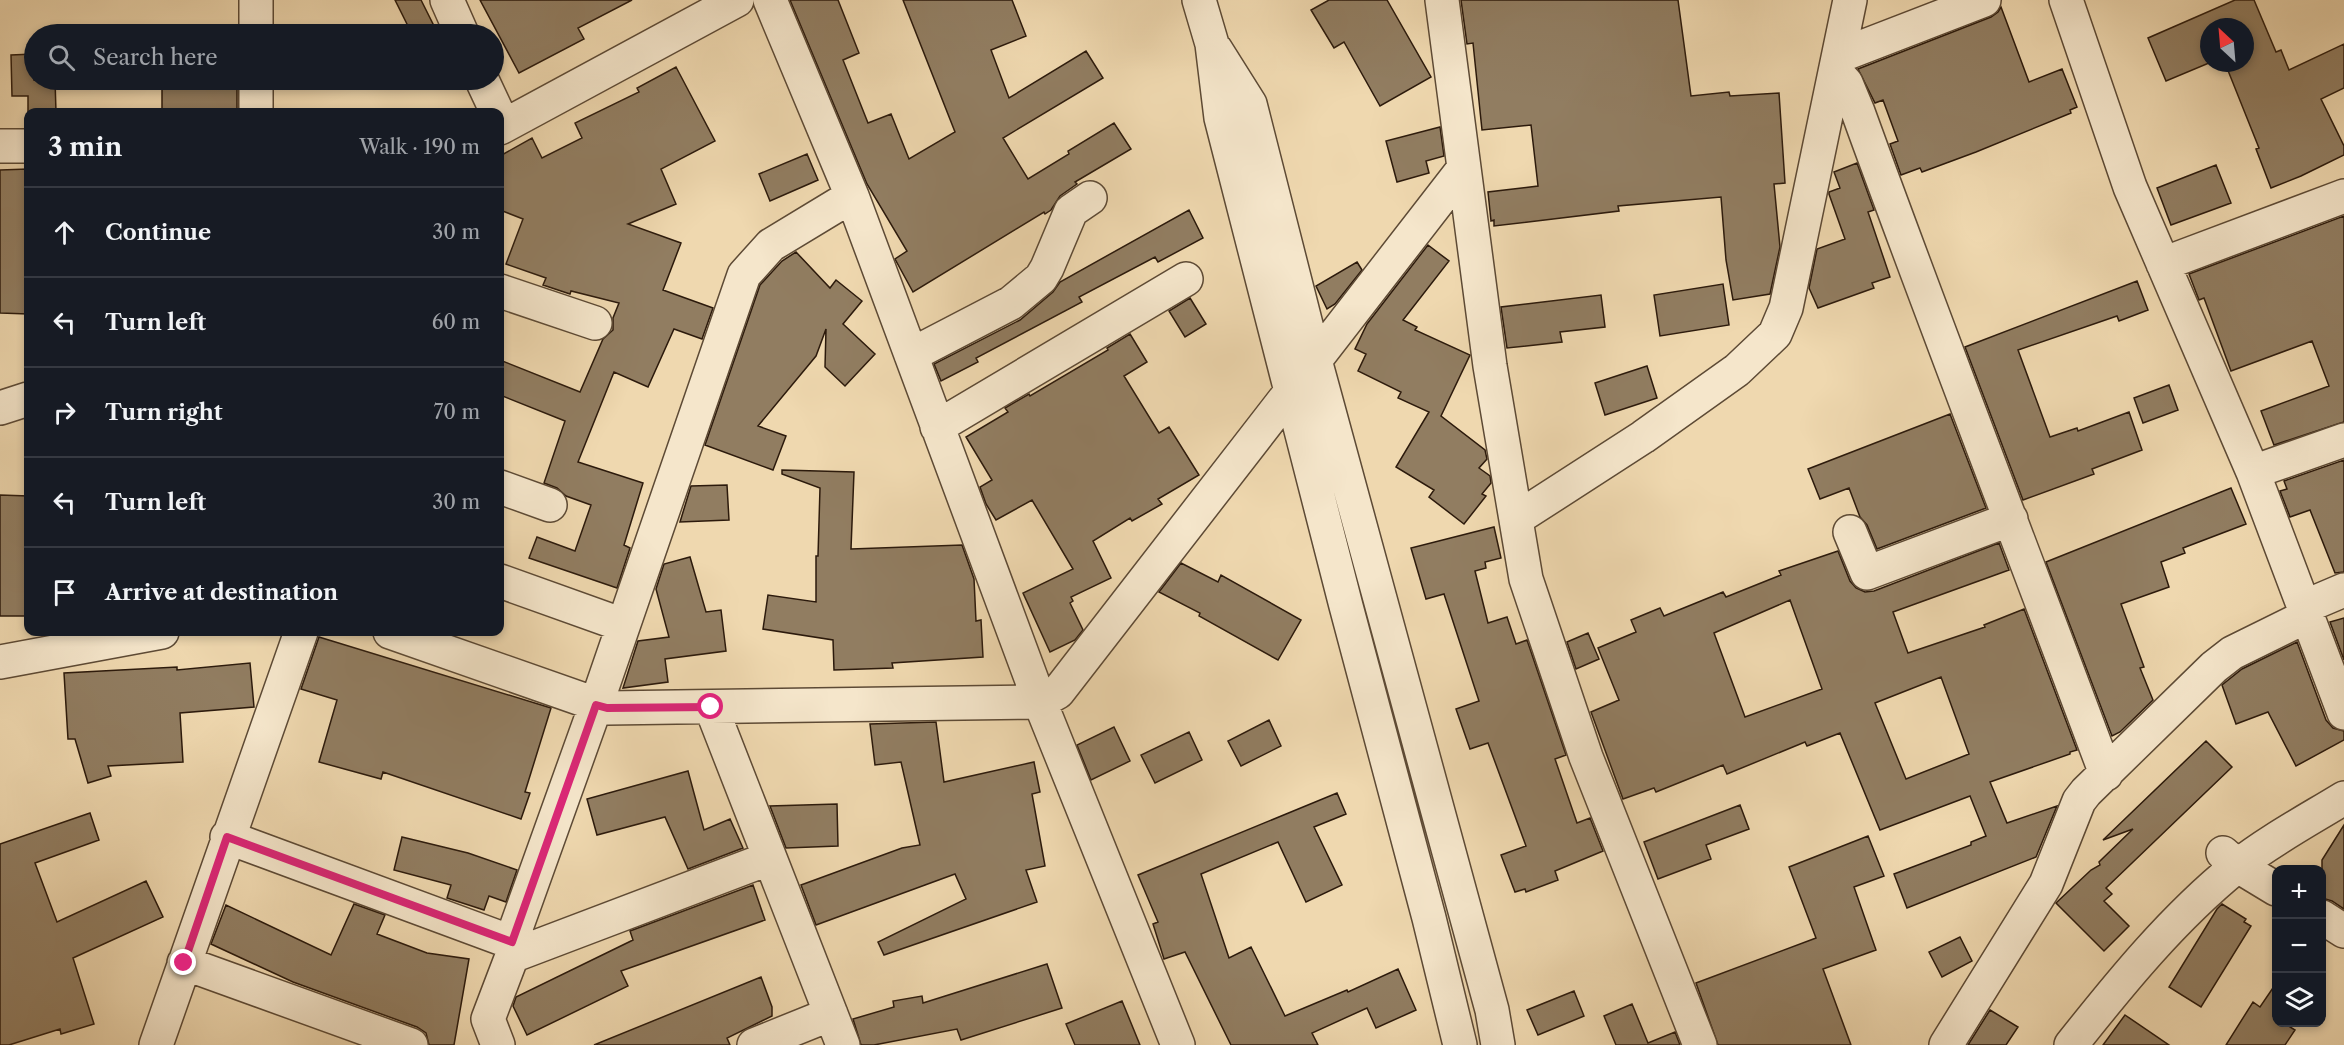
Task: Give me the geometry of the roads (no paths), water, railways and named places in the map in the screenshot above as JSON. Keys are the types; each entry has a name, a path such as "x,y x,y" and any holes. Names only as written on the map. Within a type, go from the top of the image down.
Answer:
{"street":[{"path":"256,0 256,24"},
{"path":"447,0 458,24"},
{"path":"504,120 737,0"},
{"path":"770,0 852,196 1040,702 1178,1045"},
{"path":"1199,0 1212,44 1221,118 1430,918 1460,1045"},
{"path":"1442,0 1490,366 1526,579 1586,757 1700,1045"},
{"path":"1516,519 1681,410 1737,370 1775,334 1786,308 1850,0"},
{"path":"1837,64 1984,0"},
{"path":"2066,0 2130,187 2253,472 2344,713"},
{"path":"1212,44 1250,104 1315,360 1489,998 1498,1045"},
{"path":"1837,64 1964,393 2106,774"},
{"path":"256,90 256,108"},
{"path":"486,90 494,108"},
{"path":"0,146 24,146"},
{"path":"401,636 607,708 1040,702 1058,692 1464,168"},
{"path":"498,1045 488,1019 744,275 771,245 852,196"},
{"path":"2163,264 2344,196"},
{"path":"911,355 1011,303 1041,278 1071,211 1090,198"},
{"path":"937,426 1186,279"},
{"path":"504,292 595,323"},
{"path":"0,408 24,400"},
{"path":"2253,472 2344,440"},
{"path":"504,488 550,505"},
{"path":"1850,532 1867,573 2011,519"},
{"path":"504,582 623,625"},
{"path":"1946,1045 2046,884 2079,801 2214,667 2232,653 2344,590"},
{"path":"0,662 140,636"},
{"path":"156,1045 227,837 300,636"},
{"path":"711,707 843,1045"},
{"path":"2231,859 2251,830 2344,775"},
{"path":"2071,1045 2150,950 2148,930 2161,909 2231,859 2344,798"},
{"path":"227,837 512,949 770,858"},
{"path":"2231,859 2272,887"},
{"path":"2325,919 2344,931"},
{"path":"184,963 411,1045"},
{"path":"754,1045 831,1014"}]}
